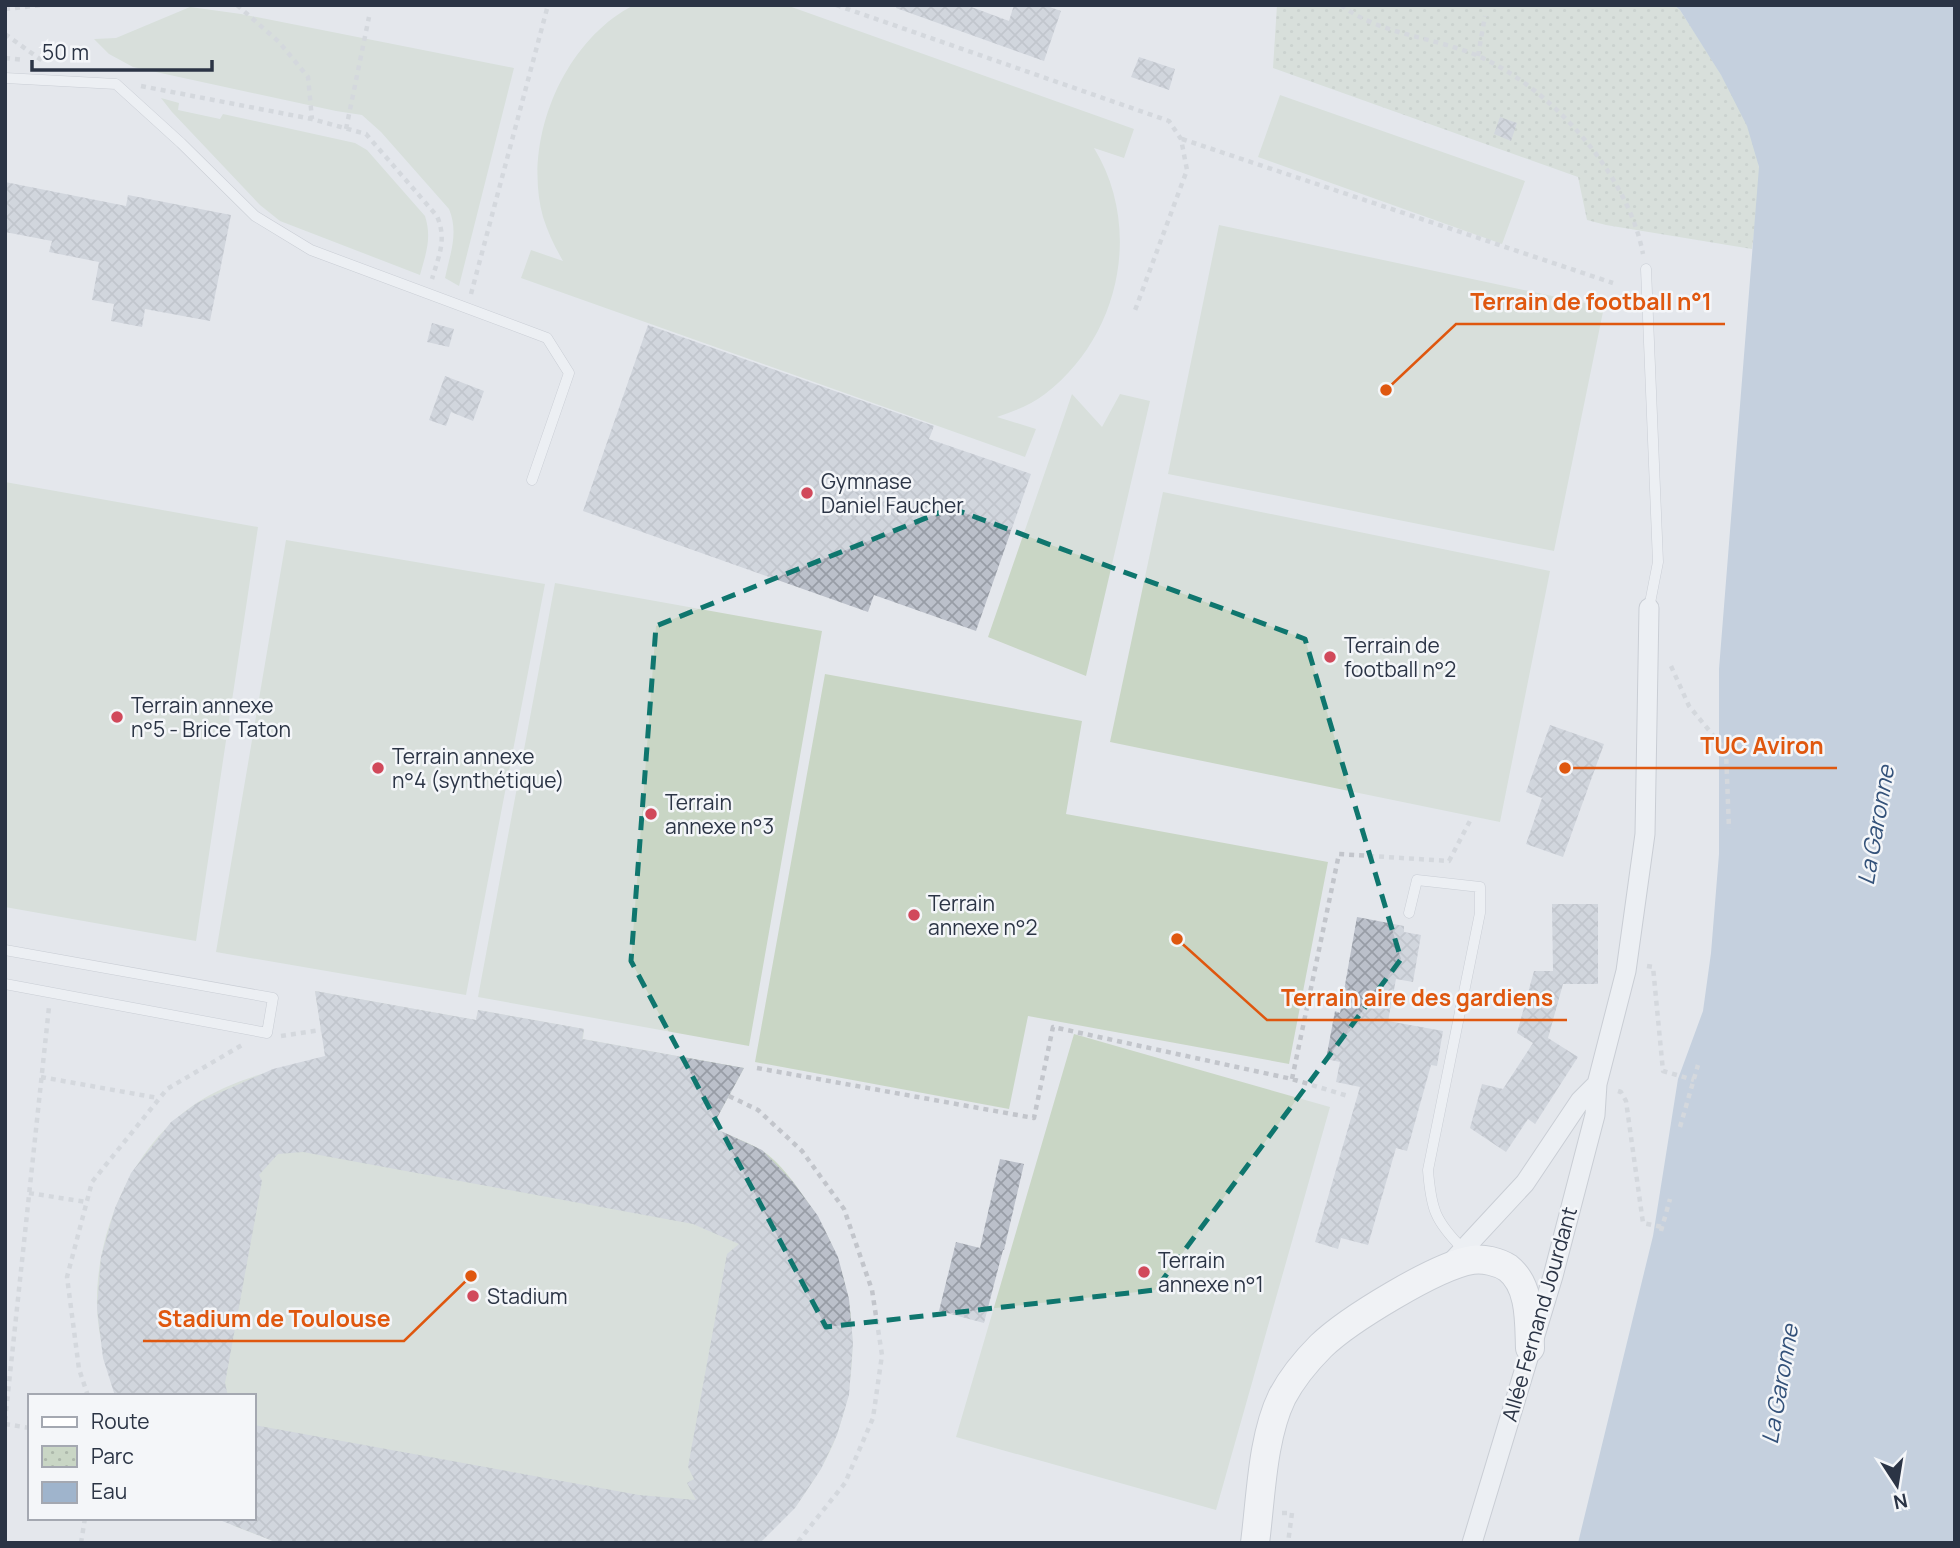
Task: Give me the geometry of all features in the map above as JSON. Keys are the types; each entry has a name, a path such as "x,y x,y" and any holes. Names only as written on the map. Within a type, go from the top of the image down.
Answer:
{"main road":[{"path":"1255,1543 1270,1431 1282,1398 1298,1371 1321,1346 1352,1321 1455,1258 1475,1259 1494,1262 1509,1269 1523,1289 1529,1310 1530,1348"}],"street":[{"name":"Allée Fernand Jourdant","path":"1472,1543 1553,1276 1595,1115 1597,1084 1628,961 1645,834 1649,608"},
{"name":"Allée Fernand Jourdant","path":"1455,1258 1525,1183 1580,1101 1597,1084"}],"lane":[{"path":"5,78 116,84 255,216 311,250 547,338 569,373 533,480"},
{"path":"1646,269 1658,562 1649,608"},
{"path":"1409,913 1417,880 1480,887 1480,913 1428,1170 1436,1218 1455,1258"},
{"path":"5,950 273,998 267,1033 5,984"}],"path":[{"path":"5,9 43,5"},
{"path":"237,5 279,42 308,77 312,119"},
{"path":"468,309 548,5"},
{"path":"836,5 1169,121 1181,139 1187,170 1134,313"},
{"path":"1341,5 1374,23 1478,56 1532,88 1590,144 1614,180 1641,240 1646,269"},
{"path":"1478,56 1485,16"},
{"path":"346,129 369,17"},
{"path":"5,34 44,62"},
{"path":"116,84 152,86 312,119 366,134 438,216 443,231 442,242 428,293"},
{"path":"1181,139 1613,284"},
{"path":"1648,655 1670,664 1689,706 1726,751 1729,829"},
{"path":"1292,1079 1339,854 1449,861 1472,817"},
{"path":"1628,961 1653,967 1664,1071 1694,1080"},
{"path":"28,1428 5,1423 50,992"},
{"path":"757,1069 1034,1118 1053,1027 1292,1079 1348,1096"},
{"path":"272,1038 321,1030"},
{"path":"87,1394 79,1369 67,1277 92,1182 167,1089 248,1042"},
{"path":"1680,1126 1698,1065"},
{"path":"41,1077 159,1098"},
{"path":"1597,1084 1621,1092 1626,1101 1643,1223 1662,1229 1670,1199"},
{"path":"729,1096 758,1110 802,1151 844,1209 872,1290 882,1354 873,1418 845,1483 797,1543"},
{"path":"29,1193 86,1202"},
{"path":"1282,1513 1292,1513 1289,1543"},
{"path":"81,1543 86,1520"}],"highlighted area":[{"path":"951,508 1305,639 1401,959 1155,1290 826,1327 631,961 656,626"}],"green space":[{"path":"634,5 786,5 1134,129 1124,158 1094,148 1109,179 1118,212 1120,246 1116,280 1106,312 1091,343 1071,370 1040,398 997,417 1036,429 1025,457 521,278 531,250 563,261 545,223 538,188 538,157 554,96 568,68 587,43 609,21"},
{"path":"1277,5 1674,5 1680,10 1728,86 1756,149 1760,188 1752,249 1587,220 1578,177 1273,68"},
{"path":"190,7 241,14 514,68 459,286 445,278 453,235 449,209 381,132 362,115 133,67 109,54 94,39 116,38"},
{"path":"1280,95 1525,181 1502,244 1258,157"},
{"path":"161,98 179,103 178,110 220,119 223,114 355,143 367,150 425,216 428,239 420,275 280,221 260,205"},
{"path":"1219,225 1604,307 1554,551 1168,474"},
{"path":"1072,394 1102,427 1120,394 1150,401 1086,676 988,637"},
{"name":"Terrain annexe n°5 - Brice Taton","path":"5,482 258,527 196,941 5,907"},
{"name":"Terrain de football n°2","path":"1163,492 1550,571 1500,822 1110,742"},
{"name":"Terrain annexe n°4 (synthétique)","path":"286,540 545,584 466,995 216,952"},
{"name":"Terrain annexe n°3","path":"555,583 822,631 749,1046 478,997"},
{"name":"Terrain annexe n°2","path":"825,674 1082,721 1066,814 1328,862 1289,1064 1028,1016 1009,1109 755,1062"},
{"name":"Stadium","path":"315,991 476,1020 478,1010 584,1029 583,1039 744,1068 712,1127 761,1150 780,1166 797,1187 823,1227 836,1255 850,1314 851,1375 846,1405 829,1454 795,1508 278,1543 225,1520 256,1520 256,1394 115,1394 98,1319 98,1279 103,1250 111,1221 136,1167 153,1143 173,1122 195,1104 226,1087 275,1070 326,1058"},
{"name":"Terrain annexe n°1","path":"1074,1034 1330,1107 1216,1510 956,1437"}],"water":[{"name":"La Garonne","path":"1674,5 1955,5 1955,1543 1578,1543 1653,1236 1678,1079 1703,1011 1719,854 1719,669 1759,167 1747,126 1721,75 1680,10"}],"building":[{"path":"897,5 966,5 1009,21 1014,5 1044,5 1061,11 1044,61 896,8"},
{"path":"1139,57 1175,69 1169,90 1131,77"},
{"path":"1500,117 1517,123 1511,141 1494,134"},
{"path":"5,182 126,206 128,195 231,215 210,321 145,309 142,327 111,321 114,304 92,300 99,262 49,252 52,241 5,232"},
{"path":"432,323 454,329 449,347 427,342"},
{"name":"Gymnase Daniel Faucher","path":"648,325 934,426 929,439 1031,474 976,631 874,595 868,612 583,511"},
{"path":"445,376 484,391 473,421 451,412 446,426 429,420"},
{"path":"1550,725 1604,744 1563,857 1526,844 1542,798 1526,792"},
{"path":"1552,904 1598,904 1598,984 1563,984 1548,1038 1578,1057 1535,1124 1528,1119 1506,1152 1470,1128 1482,1084 1503,1089 1533,1043 1517,1033 1534,971 1553,971"},
{"path":"1357,917 1404,926 1404,932 1421,935 1413,982 1396,979 1388,1021 1443,1031 1437,1066 1431,1065 1407,1151 1396,1148 1368,1245 1341,1238 1338,1249 1315,1242 1360,1087 1336,1082 1340,1062 1326,1059 1335,1011 1340,1013"},
{"path":"315,991 476,1020 478,1010 584,1029 582,1039 744,1068 712,1127 762,1150 793,1182 818,1216 838,1257 849,1299 853,1343 849,1395 837,1435 821,1469 795,1508 763,1540 759,1543 278,1543 220,1520 256,1520 256,1425 639,1495 696,1500 687,1483 694,1479 688,1467 727,1254 739,1244 693,1224 303,1152 278,1154 259,1175 262,1181 225,1383 228,1394 114,1394 103,1358 97,1308 101,1257 115,1208 131,1173 171,1122 197,1103 273,1069 325,1056"},
{"path":"1000,1159 1024,1164 984,1323 939,1311 956,1242 980,1248"}],"place":[{"name":"Terrain de football n°1","path":"1386,390"},
{"name":"Gymnase Daniel Faucher","path":"807,493"},
{"name":"Terrain de football n°2","path":"1330,657"},
{"name":"Terrain annexe n°5 - Brice Taton","path":"117,717"},
{"name":"Terrain annexe n°4 (synthétique)","path":"378,768"},
{"name":"TUC Aviron","path":"1565,768"},
{"name":"Terrain annexe n°3","path":"651,814"},
{"name":"Terrain annexe n°2","path":"914,915"},
{"name":"Terrain aire des gardiens","path":"1177,939"},
{"name":"Terrain annexe n°1","path":"1144,1272"},
{"name":"Stadium de Toulouse","path":"471,1276"},
{"name":"Stadium","path":"473,1296"}]}
